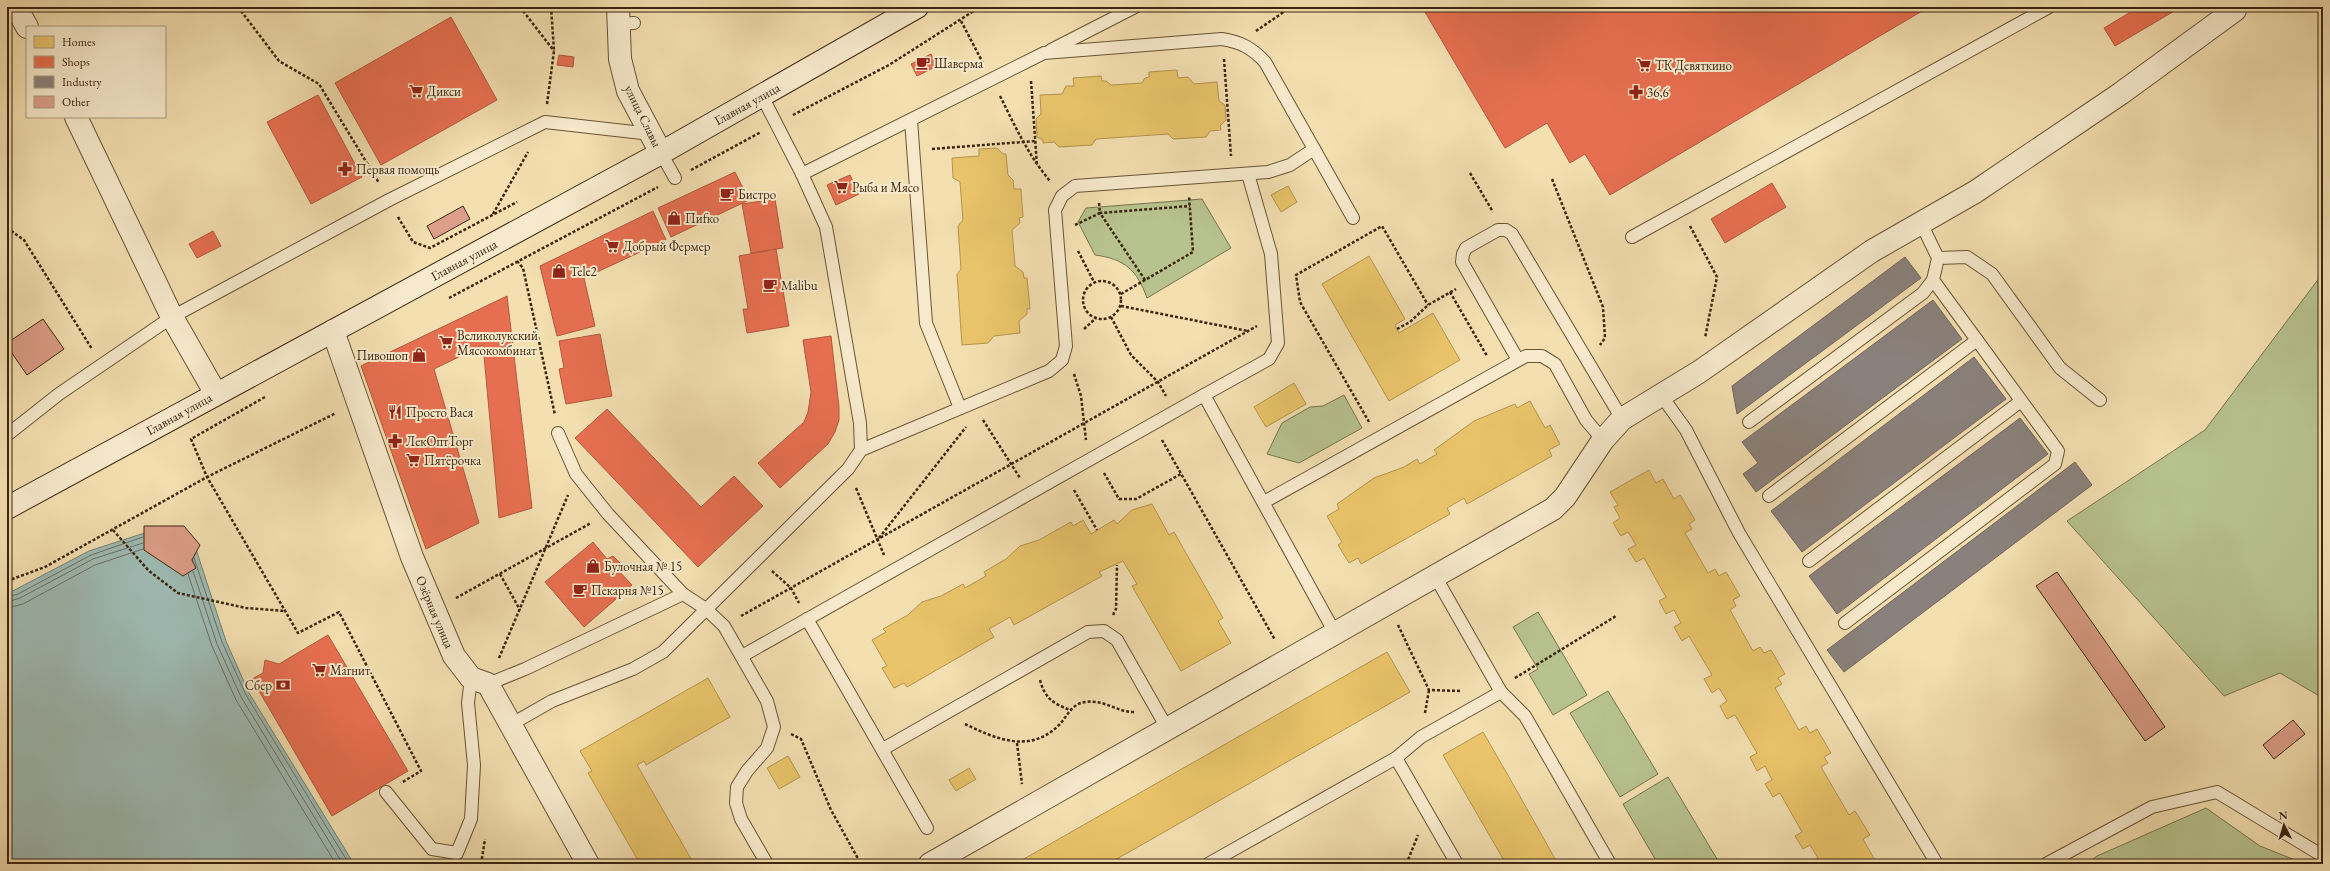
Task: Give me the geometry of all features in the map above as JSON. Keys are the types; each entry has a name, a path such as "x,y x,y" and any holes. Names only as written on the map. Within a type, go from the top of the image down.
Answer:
{"street":[{"path":"16,7 26,26"},
{"name":"Главная улица","path":"7,508 333,331 656,143 762,96 917,7"},
{"path":"930,864 1553,509 1565,497 1603,440 1622,419 1699,372 1872,251 1975,192 2120,94 2235,10 2235,7"},
{"name":"улица Славы","path":"624,18 620,59 628,91 656,143"},
{"path":"76,118 172,317 216,394"},
{"name":"Озёрная улица","path":"333,331 412,557 454,656 479,681 510,725 588,864"}],"lane":[{"path":"802,174 1135,7"},
{"path":"1632,237 2049,7"},
{"path":"1044,53 1222,38 1239,42 1253,50 1264,62 1353,218"},
{"path":"762,96 802,174 828,233 860,423 861,450"},
{"path":"911,120 926,323 960,408"},
{"path":"7,434 59,394 172,317 389,200 545,122 656,143 675,178"},
{"path":"510,725 552,701 634,669 663,652 848,469 861,450 960,408 975,408 1049,371 1062,360 1066,346 1062,230 1055,210 1062,196 1075,186 1268,172 1290,165 1314,149"},
{"path":"742,656 1269,359 1278,343 1271,254 1248,174"},
{"path":"1749,422 1923,293 1933,280 1938,258 1921,223"},
{"path":"1518,360 1462,262 1463,254 1466,248 1498,230 1506,230 1512,234 1622,419"},
{"path":"1938,258 1967,257 1992,274 2060,368 2100,400"},
{"path":"1845,623 2056,464 2058,451 1933,280"},
{"path":"1769,496 1977,340"},
{"path":"1264,502 1526,356 1542,356 1555,364 1586,420 1603,440"},
{"path":"1204,395 1336,633"},
{"path":"1661,395 1686,430 1739,533 1937,864"},
{"path":"1809,561 2021,401"},
{"path":"558,433 576,474 608,514 683,594 706,609 724,626 767,701 774,727 767,748 747,771 737,787 736,803 741,819 767,864"},
{"path":"1436,576 1501,692 1525,716 1610,864"},
{"path":"386,792 432,849 457,853 471,819 474,765 468,703 479,681 525,669 683,594"},
{"path":"807,619 927,828"},
{"path":"883,749 1088,632 1104,632 1117,640 1167,728"},
{"path":"1208,864 1396,758 1421,737 1501,692"},
{"path":"1396,758 1457,864"},
{"path":"2046,864 2152,807 2217,792 2323,856"}],"path":[{"path":"238,7 279,61 319,84 413,242 430,248"},
{"path":"520,7 554,51"},
{"path":"442,301 889,65 961,21 980,7"},
{"path":"1239,42 1291,7"},
{"path":"961,21 992,79 1022,142 1037,166 1062,196"},
{"path":"1222,38 1232,175"},
{"path":"1029,60 1037,166"},
{"path":"913,151 1035,141"},
{"path":"1470,173 1493,211 1498,230"},
{"path":"1121,294 1193,252 1187,178"},
{"path":"1552,179 1603,307 1605,338 1589,363"},
{"path":"1098,185 1100,213 1145,280"},
{"path":"1094,282 1062,230 1100,213 1190,206"},
{"path":"1682,210 1716,277 1699,372"},
{"path":"1378,438 1300,302 1296,275 1382,226 1428,305"},
{"path":"7,228 24,240 96,355"},
{"path":"517,262 523,268 558,433"},
{"path":"1397,329 1410,322 1428,305 1472,280"},
{"path":"1107,281 1113,284 1121,294 1121,306 1112,317 1104,319 1096,318 1085,310 1083,304 1085,290 1094,282 1107,281"},
{"path":"1450,292 1496,372"},
{"path":"1121,306 1249,331"},
{"path":"724,626 1249,331 1276,314"},
{"path":"1112,317 1131,355 1158,382 1175,412"},
{"path":"1062,360 1072,368 1081,396 1086,443 1119,499 1136,499 1181,474"},
{"path":"272,393 191,439 207,477 298,633 339,612 421,770 386,792"},
{"path":"7,581 45,567 207,477 358,402"},
{"path":"878,540 975,408 1030,493"},
{"path":"1153,424 1286,660"},
{"path":"848,469 891,572"},
{"path":"495,664 503,653 576,474"},
{"path":"1065,474 1097,530"},
{"path":"435,610 608,514"},
{"path":"113,530 149,571 178,593 246,608 286,611"},
{"path":"758,558 791,588 807,619"},
{"path":"1104,632 1116,609 1117,565"},
{"path":"500,574 520,610"},
{"path":"1387,603 1429,690 1501,692 1509,682 1616,616"},
{"path":"1036,662 1044,694 1053,704 1070,710"},
{"path":"945,714 991,737 1017,743 1044,736 1059,725 1070,710 1084,702 1102,701 1129,712 1137,712 1153,703"},
{"path":"774,727 801,739 832,810 861,864"},
{"path":"1017,743 1021,765 1021,780 1028,808"},
{"path":"1410,864 1408,860 1427,812"}],"green space":[{"path":"1202,199 1231,248 1147,298 1139,280 1134,273 1122,263 1114,259 1095,255 1078,222 1086,208"},
{"path":"2323,273 2323,698 2280,673 2224,696 2067,521 2205,430"},
{"path":"1344,395 1362,428 1299,463 1267,454 1282,423 1310,407 1323,406"},
{"path":"1538,612 1587,695 1553,715 1529,674 1538,669 1513,627"},
{"path":"1608,691 1658,774 1620,797 1570,713"},
{"path":"1668,777 1720,864 1658,864 1623,804"},
{"path":"2206,808 2260,846 2305,864 2086,864 2097,856"}],"water":[{"path":"163,527 192,537 226,641 249,693 354,864 7,864 7,594 89,551"}],"building: Homes":[{"path":"1177,70 1178,78 1188,77 1194,84 1217,82 1219,101 1225,105 1226,120 1220,126 1221,130 1210,131 1206,137 1173,139 1168,134 1096,139 1092,145 1059,147 1054,142 1043,143 1043,140 1037,137 1036,119 1041,114 1040,95 1062,94 1066,86 1074,86 1073,78 1101,76 1102,81 1106,81 1111,85 1142,83 1145,78 1149,77 1149,72"},
{"path":"997,148 1003,154 1006,154 1008,175 1013,180 1014,189 1021,189 1023,217 1019,218 1020,223 1012,230 1015,266 1023,272 1024,278 1027,278 1030,309 1027,309 1027,314 1019,321 1020,333 994,336 988,343 962,345 957,274 961,269 958,226 963,220 960,182 953,178 952,158 979,156 979,149"},
{"path":"1288,186 1297,202 1281,212 1271,195"},
{"path":"1369,256 1405,319 1395,325 1399,333 1433,313 1460,360 1389,401 1322,284"},
{"path":"1294,383 1306,404 1266,427 1254,407"},
{"path":"1530,401 1545,428 1550,425 1560,444 1549,450 1552,456 1467,504 1464,498 1447,508 1450,514 1361,564 1358,558 1349,563 1338,545 1342,542 1327,516 1339,509 1337,504 1374,478 1404,467 1417,459 1420,464 1437,454 1434,450 1474,421 1515,404 1517,408"},
{"path":"1649,470 1656,483 1663,479 1674,499 1680,495 1695,520 1689,524 1692,529 1685,533 1708,573 1715,569 1719,576 1726,572 1740,596 1733,600 1736,606 1730,610 1753,651 1760,647 1764,653 1771,650 1785,674 1778,678 1782,684 1775,688 1799,730 1806,726 1810,733 1817,729 1831,753 1824,757 1828,763 1821,767 1849,815 1855,811 1870,835 1863,839 1877,864 1812,864 1810,862 1818,858 1810,845 1803,849 1795,836 1802,832 1780,793 1773,797 1765,784 1772,780 1765,766 1757,771 1750,757 1757,753 1735,715 1727,719 1720,706 1727,701 1719,688 1712,693 1704,679 1712,675 1689,636 1682,641 1674,627 1681,623 1674,610 1666,614 1659,601 1666,597 1644,558 1636,562 1628,549 1636,545 1628,532 1621,536 1613,523 1620,518 1614,507 1618,505 1610,492"},
{"path":"1152,504 1169,535 1174,532 1223,618 1218,621 1231,643 1181,671 1132,586 1137,584 1123,561 1099,572 1102,576 1014,625 1010,617 989,629 994,637 907,687 904,683 894,688 882,668 887,666 872,640 886,632 883,629 908,615 922,602 941,596 963,584 965,588 986,576 984,572 1006,559 1020,546 1039,540 1071,522 1073,526 1083,520 1091,534 1114,520 1117,524 1132,510"},
{"path":"1387,652 1410,692 1108,864 1015,864"},
{"path":"708,678 730,717 646,765 644,761 637,765 694,864 640,864 588,773 592,771 580,751"},
{"path":"1483,732 1558,864 1506,864 1443,755"},
{"path":"788,756 800,777 779,789 767,768"},
{"path":"969,768 976,779 956,791 949,780"}],"building: Shops":[{"name":"ТК Девяткино","path":"1422,7 1929,7 1610,195 1585,154 1570,163 1547,123 1505,148"},
{"path":"2139,7 2181,7 2115,46 2104,28"},
{"name":"Дикси","path":"451,17 497,100 381,165 335,83"},
{"path":"931,54 937,66 917,76 911,64"},
{"path":"559,55 574,57 573,67 557,65"},
{"path":"318,95 362,177 311,204 267,122"},
{"path":"735,172 749,200 671,237 658,208"},
{"path":"850,175 859,194 836,205 827,185"},
{"path":"1772,183 1786,207 1725,243 1711,219"},
{"path":"775,199 783,248 751,253 742,204"},
{"path":"653,211 666,240 584,278 595,326 557,336 540,266"},
{"path":"213,231 221,246 197,258 189,244"},
{"path":"776,249 789,326 747,333 743,309 748,309 739,256"},
{"path":"507,296 532,508 499,518 483,345 434,369 479,523 426,549 361,366"},
{"path":"600,334 612,396 566,404 559,369 564,368 559,341"},
{"path":"831,336 839,407 839,420 835,432 828,444 780,488 758,463 804,422 808,412 811,392 803,340"},
{"path":"607,409 701,507 734,476 763,506 698,567 575,438"},
{"path":"593,542 607,559 613,556 621,564 616,568 632,585 584,627 545,582"},
{"path":"328,635 408,771 332,816 252,679 263,673 265,660 279,664"}],"building: Industry":[{"path":"1905,257 1921,278 1737,414 1732,386"},
{"path":"1933,300 1962,339 1756,492 1743,474 1758,463 1742,442"},
{"path":"1974,357 2006,399 1802,552 1771,511"},
{"path":"2020,418 2048,454 1837,614 1809,576"},
{"path":"2075,462 2092,485 1844,672 1827,650"}],"building: Other":[{"path":"463,206 470,219 434,239 427,226"},
{"path":"43,319 64,349 27,375 7,346 7,343"},
{"path":"144,526 184,526 200,545 192,560 196,568 183,576 144,550"},
{"path":"2057,572 2165,727 2145,741 2036,586"},
{"path":"2293,720 2305,734 2274,759 2263,745"}],"place":[{"name":"Шаверма","path":"923,63"},
{"name":"ТК Девяткино","path":"1644,65"},
{"name":"Дикси","path":"416,91"},
{"name":"36,6","path":"1636,92"},
{"name":"Первая помощь","path":"345,169"},
{"name":"Рыба и Мясо","path":"841,187"},
{"name":"Бистро","path":"727,194"},
{"name":"Пиfко","path":"674,218"},
{"name":"Добрый Фермер","path":"612,246"},
{"name":"Tele2","path":"559,271"},
{"name":"Malibu","path":"770,285"},
{"name":"Великолукский Мясокомбинат","path":"446,342"},
{"name":"Пивошоп","path":"419,355"},
{"name":"Просто Вася","path":"395,412"},
{"name":"ЛекОптТорг","path":"395,441"},
{"name":"Пятёрочка","path":"413,460"},
{"name":"Булочная № 15","path":"593,566"},
{"name":"Пекарня №15","path":"580,590"},
{"name":"Магнит","path":"319,670"},
{"name":"Сбер","path":"283,685"}]}
